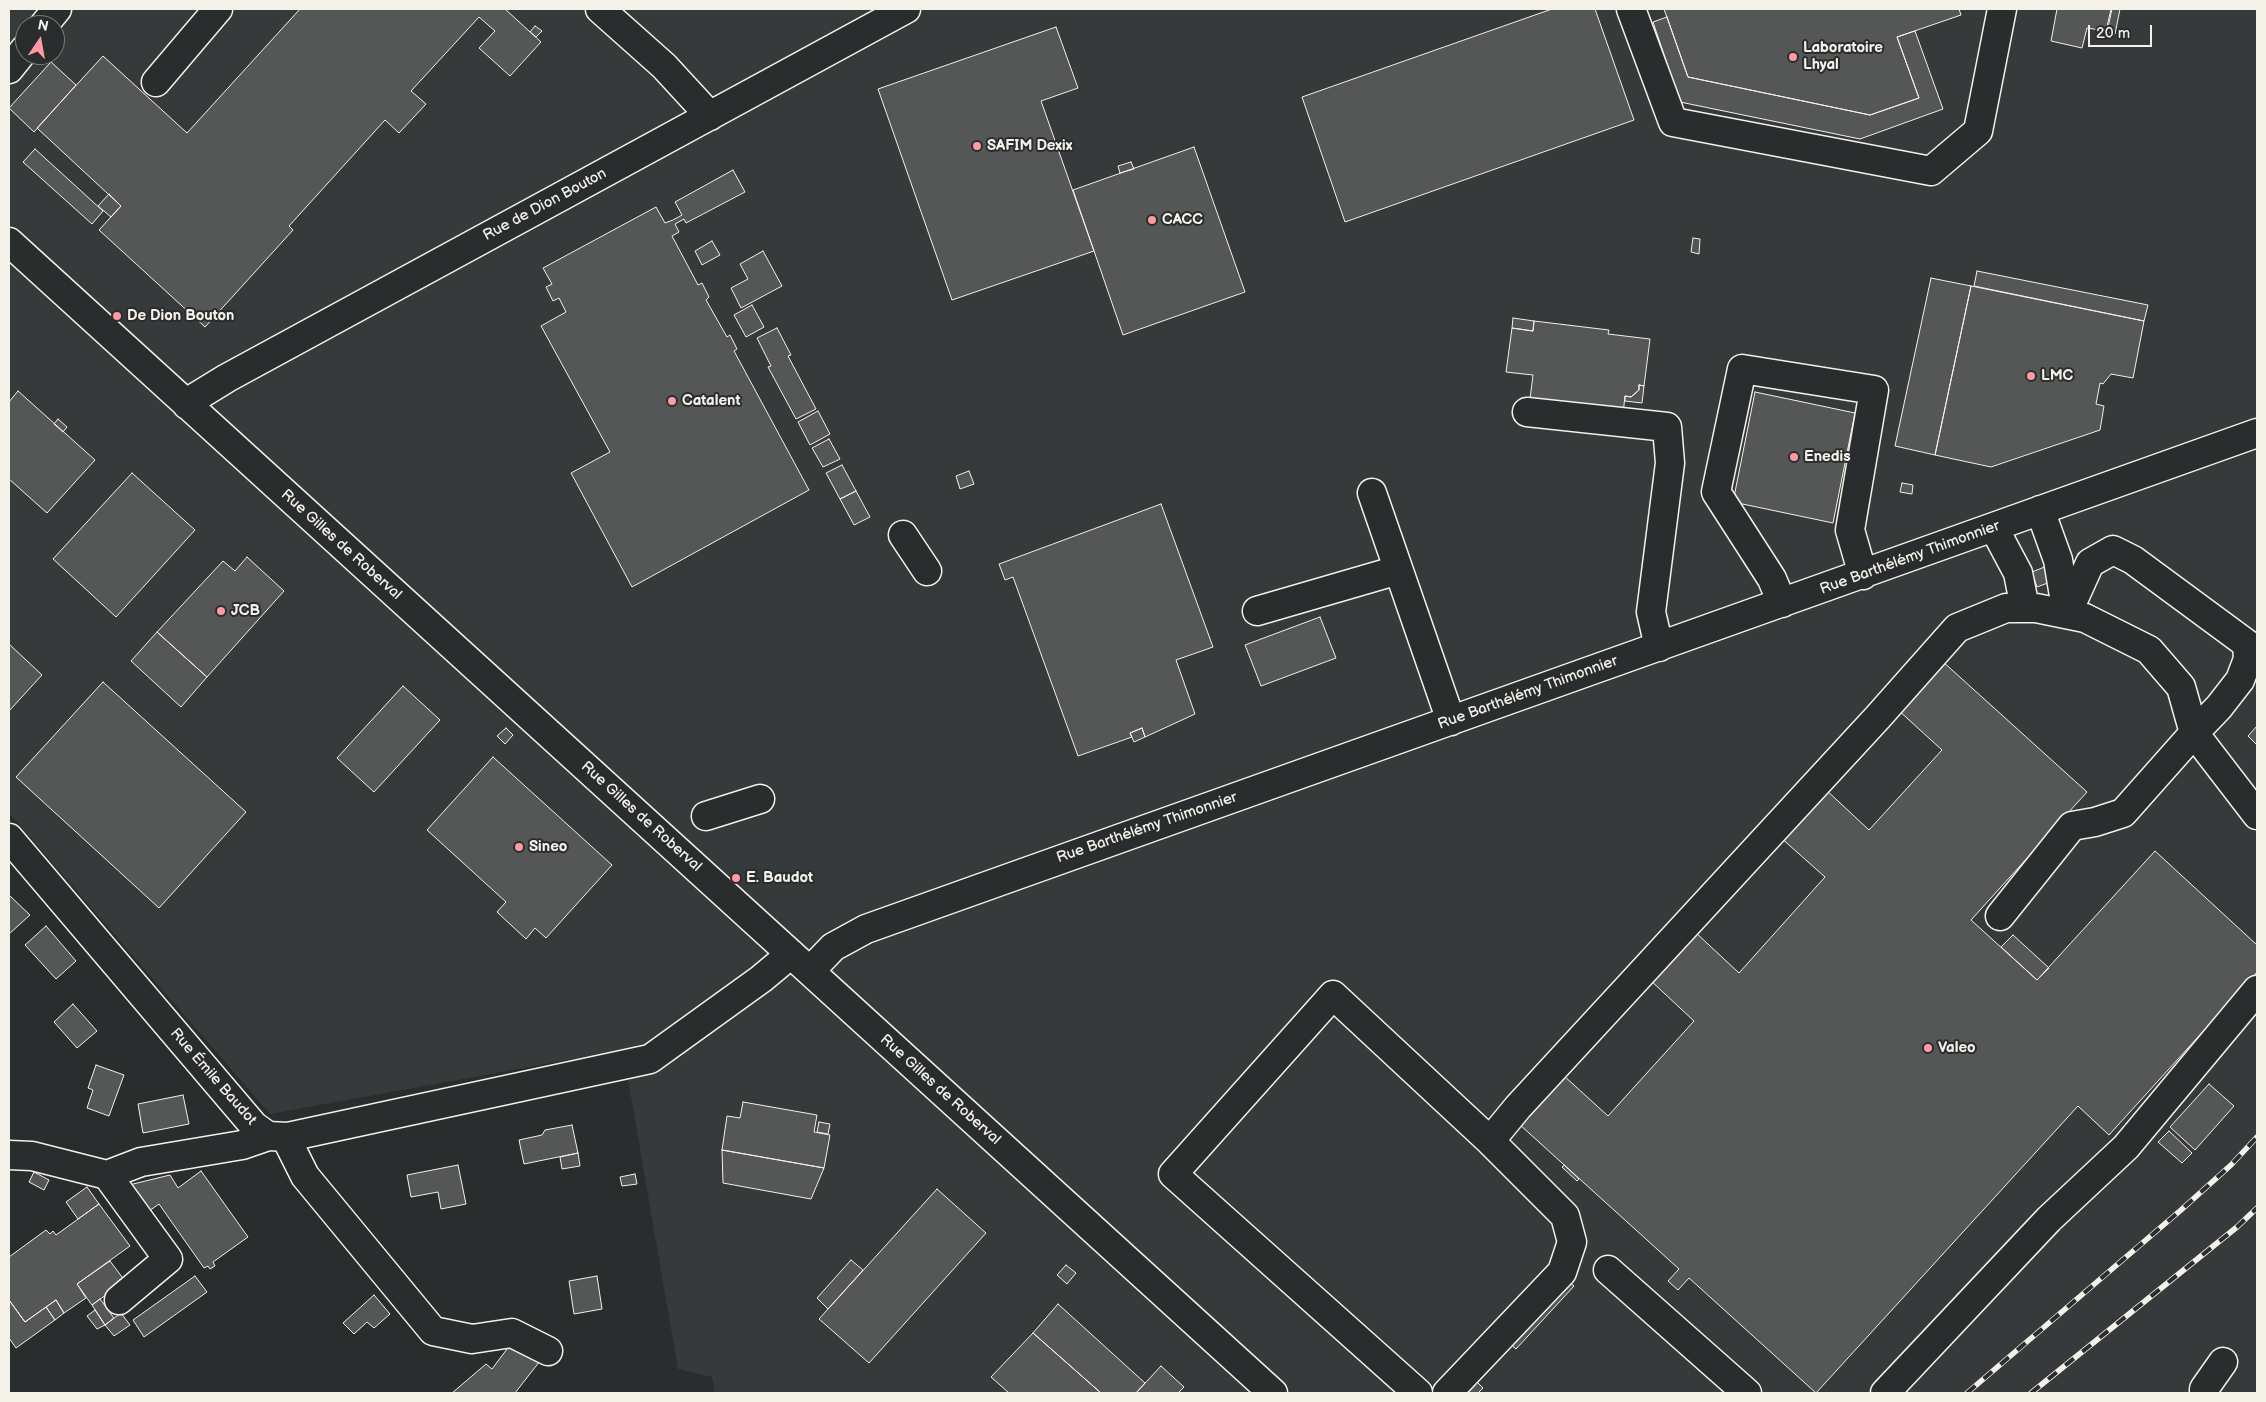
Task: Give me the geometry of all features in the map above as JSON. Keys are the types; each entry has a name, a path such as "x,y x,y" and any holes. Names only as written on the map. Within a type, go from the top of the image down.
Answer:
{"street":[{"path":"156,82 218,9"},
{"path":"600,9 664,66 710,116"},
{"name":"Rue de Dion Bouton","path":"187,405 204,392 273,353 906,9"},
{"path":"1632,9 1673,122 1931,171 1978,131 2002,9"},
{"name":"Rue Gilles de Roberval","path":"9,242 1272,1393"},
{"path":"1782,603 1772,579 1716,492 1742,369 1874,390 1850,530 1863,574"},
{"path":"1527,412 1667,427 1670,463 1650,612 1659,647"},
{"name":"Rue Barthélémy Thimonnier","path":"107,1175 140,1162 242,1145 650,1059 761,979 800,963 866,929 2257,433"},
{"path":"1372,493 1451,721"},
{"path":"2040,510 2058,560 2066,614"},
{"path":"1994,528 2018,573 2025,608"},
{"path":"903,535 926,571"},
{"path":"2000,916 2072,826 2096,822 2123,812 2219,707 2240,680 2248,659 2247,644 2132,560 2113,550 2090,563 2066,614"},
{"path":"1257,610 1398,570"},
{"path":"1490,1141 1518,1107 1865,732 1957,628 2006,608 2036,608 2085,618 2149,650 2181,687 2194,733 2257,815"},
{"path":"706,816 760,799"},
{"name":"Rue Émile Baudot","path":"9,838 254,1126 278,1137 290,1146 305,1176 433,1330 472,1339 512,1333 548,1351"},
{"path":"1885,1393 2048,1219 2126,1147 2257,990"},
{"path":"1418,1393 1173,1174 1333,995 1490,1141 1565,1216 1572,1242 1562,1272 1447,1393"},
{"path":"9,1155 32,1156 107,1175 168,1259 119,1300"},
{"path":"1608,1270 1747,1393"},
{"path":"2204,1393 2204,1389 2223,1362"}],"shaded area":[{"path":"9,9 2257,9 2257,1393 715,1393 712,1377 678,1369 623,1050 270,1114 9,813"}],"building":[{"path":"300,9 505,9 541,42 510,76 479,48 495,31 479,17 411,91 426,104 399,133 385,120 289,226 293,230 205,327 99,230 121,206 37,128 103,56 187,133"},
{"path":"1552,9 1595,9 1634,120 1345,222 1302,97"},
{"name":"Laboratoire Lhyal","path":"1664,9 1959,9 1961,15 1897,37 1919,98 1870,115 1688,77"},
{"path":"2057,9 2111,9 2106,31 2087,28 2082,48 2051,41"},
{"path":"2112,9 2120,9 2115,34 2107,32"},
{"path":"1667,17 1688,77 1870,115 1919,98 1897,37 1915,31 1943,109 1860,139 1680,102 1653,22"},
{"path":"535,26 542,31 536,37 530,32"},
{"name":"SAFIM Dexix","path":"1056,27 1078,88 1041,101 1094,251 952,300 878,89"},
{"path":"48,65 54,65 76,85 34,132 9,108"},
{"name":"CACC","path":"1194,147 1245,292 1123,335 1073,190"},
{"path":"35,149 103,211 92,224 23,162"},
{"path":"1131,162 1134,169 1120,173 1118,166"},
{"name":"Catalent","path":"733,170 745,192 686,223 684,219 675,224 679,232 672,236 698,285 702,283 709,297 706,300 727,337 730,335 737,349 734,351 809,490 632,587 571,473 610,452 541,326 566,312 559,298 553,301 546,287 552,284 543,268 656,207 665,223 673,220 682,215 675,202"},
{"path":"109,194 121,206 111,217 98,206"},
{"path":"1693,238 1700,239 1699,254 1691,252"},
{"path":"712,241 720,255 702,265 695,251"},
{"path":"763,251 782,286 741,308 731,288 748,279 740,264"},
{"path":"1977,271 2148,305 2144,321 1974,286"},
{"path":"1931,278 1971,286 1935,455 1895,446"},
{"name":"LMC","path":"1971,286 2144,321 2133,378 2111,374 2103,384 2100,383 2096,404 2104,406 2100,430 1991,467 1935,455"},
{"path":"752,305 764,327 746,337 734,315"},
{"path":"1513,318 1534,321 1533,331 1512,328"},
{"path":"1534,321 1609,330 1608,334 1650,339 1644,386 1639,385 1639,390 1631,397 1625,396 1623,414 1530,399 1533,375 1506,372 1512,328 1533,331"},
{"path":"777,328 791,355 788,356 816,409 796,419 768,367 771,366 757,338"},
{"path":"1639,385 1644,386 1642,403 1625,401 1625,396 1631,397 1639,390"},
{"path":"18,391 95,460 47,513 9,479 9,402"},
{"name":"Enedis","path":"1755,392 1855,413 1833,523 1733,502"},
{"path":"818,411 830,434 810,445 798,422"},
{"path":"58,419 67,427 63,432 54,424"},
{"path":"829,439 840,459 823,467 812,448"},
{"path":"842,465 856,491 840,499 826,473"},
{"path":"969,471 974,484 960,489 956,476"},
{"path":"132,473 195,530 116,617 53,559"},
{"path":"1902,483 1913,485 1912,494 1900,492"},
{"path":"856,491 870,517 854,525 840,499"},
{"path":"1161,504 1213,647 1176,660 1195,714 1145,737 1142,728 1130,733 1132,737 1078,756 1013,577 1005,580 999,564"},
{"name":"JCB","path":"247,557 284,591 207,677 157,632 223,561 235,571"},
{"path":"2047,566 2053,581 2037,587 2032,572"},
{"path":"1320,617 1336,658 1261,686 1245,645"},
{"path":"157,632 207,677 181,707 131,661"},
{"path":"9,644 42,675 9,711"},
{"name":"Valeo","path":"1941,660 2087,792 1971,920 2037,980 2155,851 2257,945 2257,972 2109,1135 2078,1106 1816,1393 1689,1278 1678,1290 1668,1281 1679,1269 1519,1124 1563,1075 1608,1116 1694,1021 1650,980 1694,931 1739,973 1825,877 1780,837 1824,788 1869,830 1942,750 1897,709"},
{"path":"103,682 246,812 159,908 16,777"},
{"path":"403,686 440,720 374,792 337,758"},
{"path":"2257,726 2257,745 2248,736"},
{"path":"506,728 513,735 505,744 497,736"},
{"path":"1142,728 1145,737 1134,742 1130,733"},
{"name":"Sineo","path":"493,757 612,865 546,938 535,928 526,939 497,912 506,902 427,830"},
{"path":"9,895 30,915 9,934"},
{"path":"46,926 76,961 56,979 25,945"},
{"path":"2013,935 2049,968 2037,980 2001,947"},
{"path":"73,1004 97,1031 77,1048 54,1022"},
{"path":"96,1065 124,1075 109,1116 87,1108 93,1090 88,1088"},
{"path":"2209,1084 2234,1106 2195,1150 2170,1127"},
{"path":"183,1095 189,1124 143,1133 138,1104"},
{"path":"743,1102 817,1115 814,1132 830,1135 824,1168 722,1150 727,1116 740,1118"},
{"path":"819,1122 830,1124 828,1134 817,1132"},
{"path":"572,1125 578,1153 524,1164 519,1140 542,1135 545,1130"},
{"path":"2169,1131 2192,1153 2182,1163 2158,1142"},
{"path":"722,1150 824,1168 811,1199 723,1183"},
{"path":"578,1153 580,1166 562,1169 560,1157"},
{"path":"458,1165 466,1204 441,1209 438,1192 411,1197 407,1175"},
{"path":"1564,1165 1579,1179 1577,1181 1562,1167"},
{"path":"201,1171 248,1237 213,1262 215,1266 210,1269 208,1266 204,1268 159,1204 149,1211 129,1185 170,1175 178,1188"},
{"path":"34,1172 49,1180 44,1190 29,1182"},
{"path":"635,1174 637,1184 622,1186 620,1177"},
{"path":"87,1187 99,1204 78,1219 66,1202"},
{"path":"937,1189 986,1233 869,1363 819,1319"},
{"path":"99,1204 130,1246 77,1284 86,1298 64,1313 56,1300 25,1322 9,1300 9,1257 46,1230 50,1234 53,1231 56,1235"},
{"path":"851,1260 863,1270 828,1309 817,1298"},
{"path":"110,1261 125,1281 92,1305 77,1284"},
{"path":"1066,1265 1076,1273 1067,1284 1057,1275"},
{"path":"195,1276 207,1292 144,1337 133,1320"},
{"path":"597,1276 602,1309 574,1314 569,1281"},
{"path":"1566,1279 1574,1286 1516,1349 1508,1342"},
{"path":"374,1295 390,1314 374,1328 367,1322 354,1334 343,1323"},
{"path":"100,1299 114,1318 105,1325 92,1305"},
{"path":"9,1300 25,1322 46,1307 55,1320 16,1348 9,1338"},
{"path":"56,1300 64,1313 55,1320 46,1307"},
{"path":"1058,1304 1145,1383 1136,1393 1101,1393 1033,1333"},
{"path":"95,1310 105,1325 97,1329 87,1316"},
{"path":"121,1313 130,1325 114,1336 105,1325"},
{"path":"1033,1333 1101,1393 1009,1393 991,1377"},
{"path":"513,1341 540,1361 515,1393 452,1393 486,1364 492,1369"},
{"path":"1161,1366 1184,1387 1178,1393 1136,1393"},
{"path":"1476,1381 1483,1388 1478,1393 1465,1393"}],"railway":[{"path":"1967,1393 2181,1210 2231,1165 2257,1137"},
{"path":"2031,1393 2237,1227 2257,1208"}],"place":[{"name":"Laboratoire Lhyal","path":"1793,57"},
{"name":"SAFIM Dexix","path":"977,146"},
{"name":"CACC","path":"1152,220"},
{"name":"De Dion Bouton","path":"117,316"},
{"name":"LMC","path":"2031,376"},
{"name":"Catalent","path":"672,401"},
{"name":"Enedis","path":"1794,457"},
{"name":"JCB","path":"221,611"},
{"name":"Sineo","path":"519,847"},
{"name":"E. Baudot","path":"736,878"},
{"name":"Valeo","path":"1928,1048"}]}
